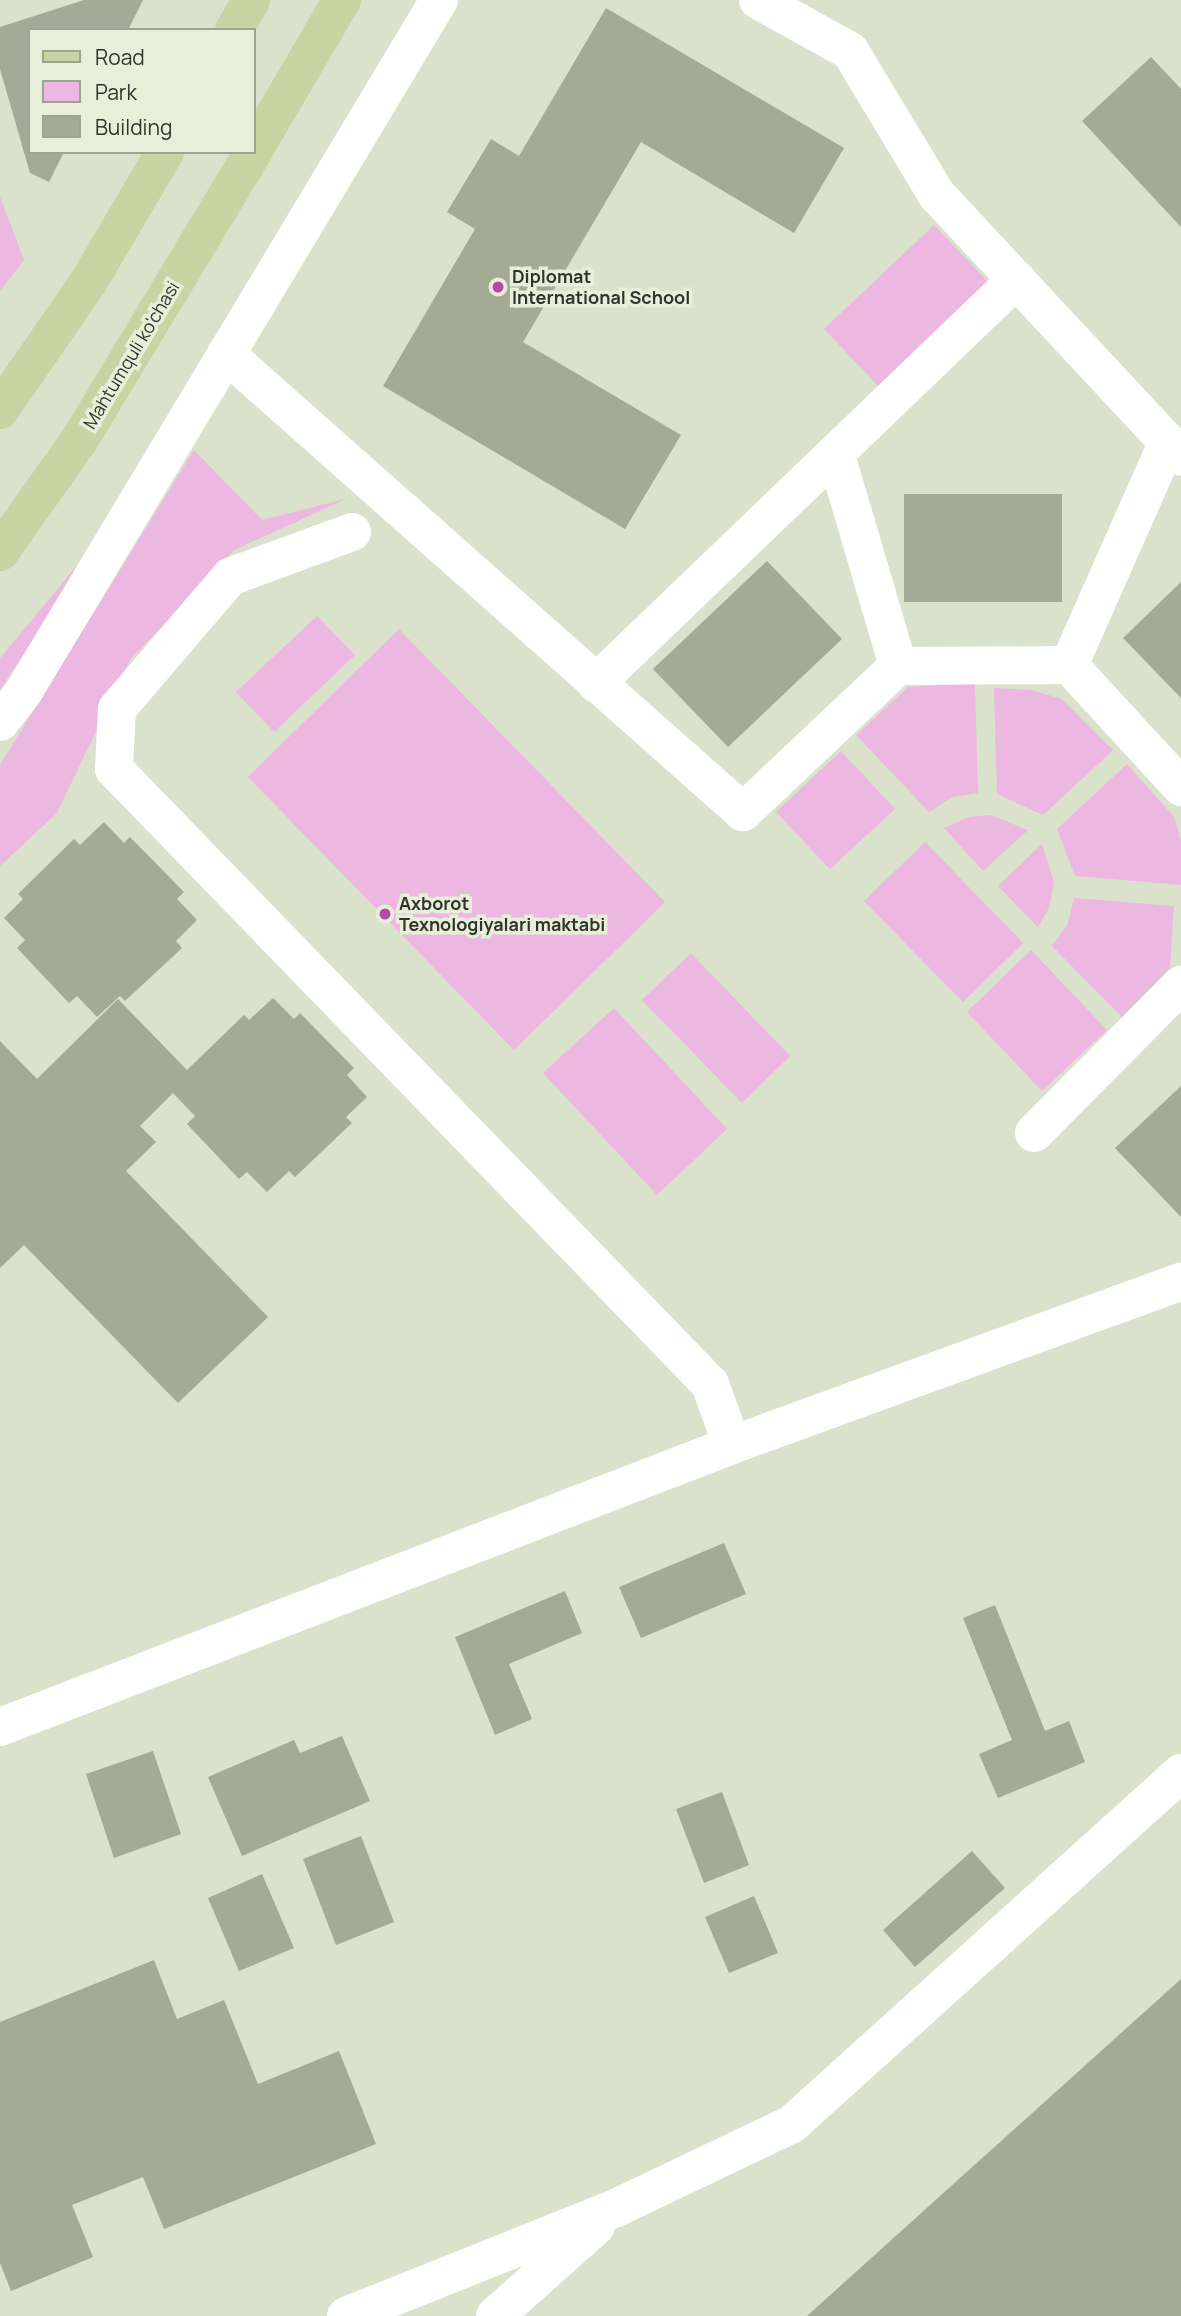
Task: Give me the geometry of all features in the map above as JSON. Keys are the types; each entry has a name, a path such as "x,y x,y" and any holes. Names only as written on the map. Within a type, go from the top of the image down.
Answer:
{"main road":[{"path":"235,28 251,0"},
{"name":"Mahtumquli ko'chasi","path":"256,146 342,0"},
{"path":"0,410 89,281 164,154"},
{"name":"Mahtumquli ko'chasi","path":"0,552 80,439 251,154"}],"lane":[{"path":"0,722 24,691 439,0"},
{"path":"758,0 850,51 937,195 1174,449 1069,665"},
{"path":"596,683 1017,279"},
{"path":"226,354 743,812 898,666 1069,665 1181,787"},
{"path":"836,455 898,666"},
{"path":"352,532 230,577 117,709 114,769 710,1384 732,1445"},
{"path":"1034,1133 1181,985"},
{"path":"0,1727 732,1445 1181,1282"},
{"path":"346,2316 616,2208 792,2124 1181,1773"},
{"path":"495,2316 616,2208"}],"green space":[{"path":"0,197 24,260 0,291"},
{"path":"934,225 992,286 882,390 824,329"},
{"path":"194,450 262,520 346,499 234,550 130,660 57,813 0,866 0,765"},
{"path":"96,543 0,690 0,658"},
{"path":"317,616 355,655 274,732 236,692"},
{"path":"399,629 665,902 514,1050 248,777"},
{"path":"975,683 978,793 952,797 929,812 856,735 908,687"},
{"path":"994,688 1031,690 1062,699 1113,750 1043,815 997,794"},
{"path":"841,751 895,809 830,869 776,812"},
{"path":"1127,764 1174,817 1181,841 1181,885 1075,876 1057,829"},
{"path":"991,815 1028,830 983,871 944,828 969,817"},
{"path":"925,842 1023,943 963,1002 864,901"},
{"path":"1042,844 1054,882 1049,908 1038,927 998,886"},
{"path":"1074,898 1174,906 1170,968 1122,1017 1052,946 1068,924"},
{"path":"1031,950 1107,1030 1042,1091 967,1012"},
{"path":"691,953 790,1056 742,1103 642,1000"},
{"path":"614,1008 727,1129 657,1195 543,1073"}],"building":[{"path":"84,0 143,0 129,28 28,28 28,154 63,154 49,182 30,173 0,69 0,27"},
{"name":"Diplomat International School","path":"606,8 844,148 794,233 641,142 523,342 681,435 625,529 383,386 475,229 447,212 491,139 519,156"},
{"path":"1151,57 1181,89 1181,227 1082,121"},
{"path":"904,494 1062,494 1062,602 904,602"},
{"path":"767,561 842,639 728,747 653,669"},
{"path":"1181,582 1181,698 1123,638"},
{"path":"104,822 124,843 130,837 184,892 177,899 197,920 176,941 182,948 125,1001 120,996 97,1017 77,996 69,1003 17,948 25,940 4,918 23,899 18,894 74,839 80,845"},
{"path":"273,998 294,1019 300,1013 354,1068 347,1075 367,1097 346,1117 352,1123 295,1177 289,1171 267,1192 247,1172 239,1179 187,1124 195,1116 173,1093 140,1126 156,1142 126,1171 268,1317 178,1403 24,1245 0,1268 0,1041 37,1079 118,999 187,1070 244,1015 249,1020"},
{"path":"1181,1086 1181,1217 1115,1148"},
{"path":"724,1543 746,1594 641,1638 619,1587"},
{"path":"565,1591 582,1633 509,1664 532,1719 495,1735 455,1637"},
{"path":"995,1605 1045,1731 1069,1721 1085,1762 998,1798 979,1754 1012,1740 963,1618"},
{"path":"342,1736 370,1801 242,1856 208,1777 294,1740 300,1753"},
{"path":"153,1751 181,1834 114,1858 86,1774"},
{"path":"722,1792 749,1865 704,1883 676,1809"},
{"path":"361,1836 394,1922 336,1945 303,1859"},
{"path":"972,1851 1005,1888 915,1967 883,1930"},
{"path":"262,1874 294,1948 239,1971 208,1898"},
{"path":"754,1896 778,1953 729,1973 705,1917"},
{"path":"154,1960 177,2019 224,2000 258,2084 339,2051 376,2144 164,2229 143,2177 72,2205 93,2257 11,2291 0,2263 0,2022"},
{"path":"1181,1979 1181,2316 807,2316"}],"place":[{"name":"Diplomat International School","path":"498,287"},
{"name":"Axborot Texnologiyalari maktabi","path":"385,914"}]}
